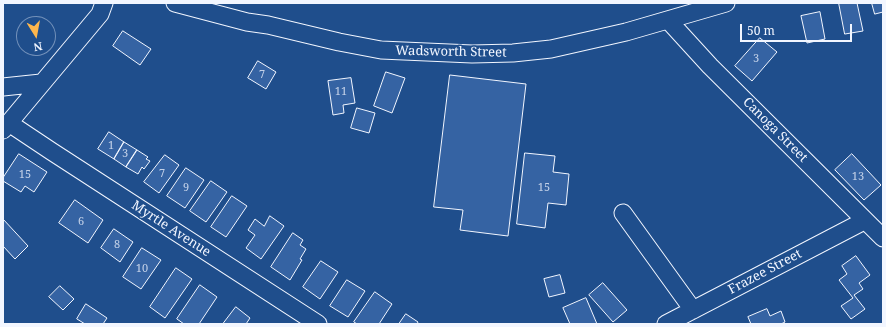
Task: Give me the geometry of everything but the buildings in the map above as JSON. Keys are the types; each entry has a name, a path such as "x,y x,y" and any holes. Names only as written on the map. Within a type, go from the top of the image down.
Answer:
{"street":[{"path":"6,126 100,14 104,3"},
{"name":"Wadsworth Street","path":"175,3 247,22 268,25 339,42 381,50 472,54 514,53 551,49 626,32 726,3"},
{"name":"Canoga Street","path":"668,20 710,66 864,221 883,238"},
{"path":"3,87 41,83"},
{"name":"Myrtle Avenue","path":"6,126 25,133 318,324"},
{"path":"623,213 693,310"},
{"name":"Frazee Street","path":"666,324 864,221"}]}
